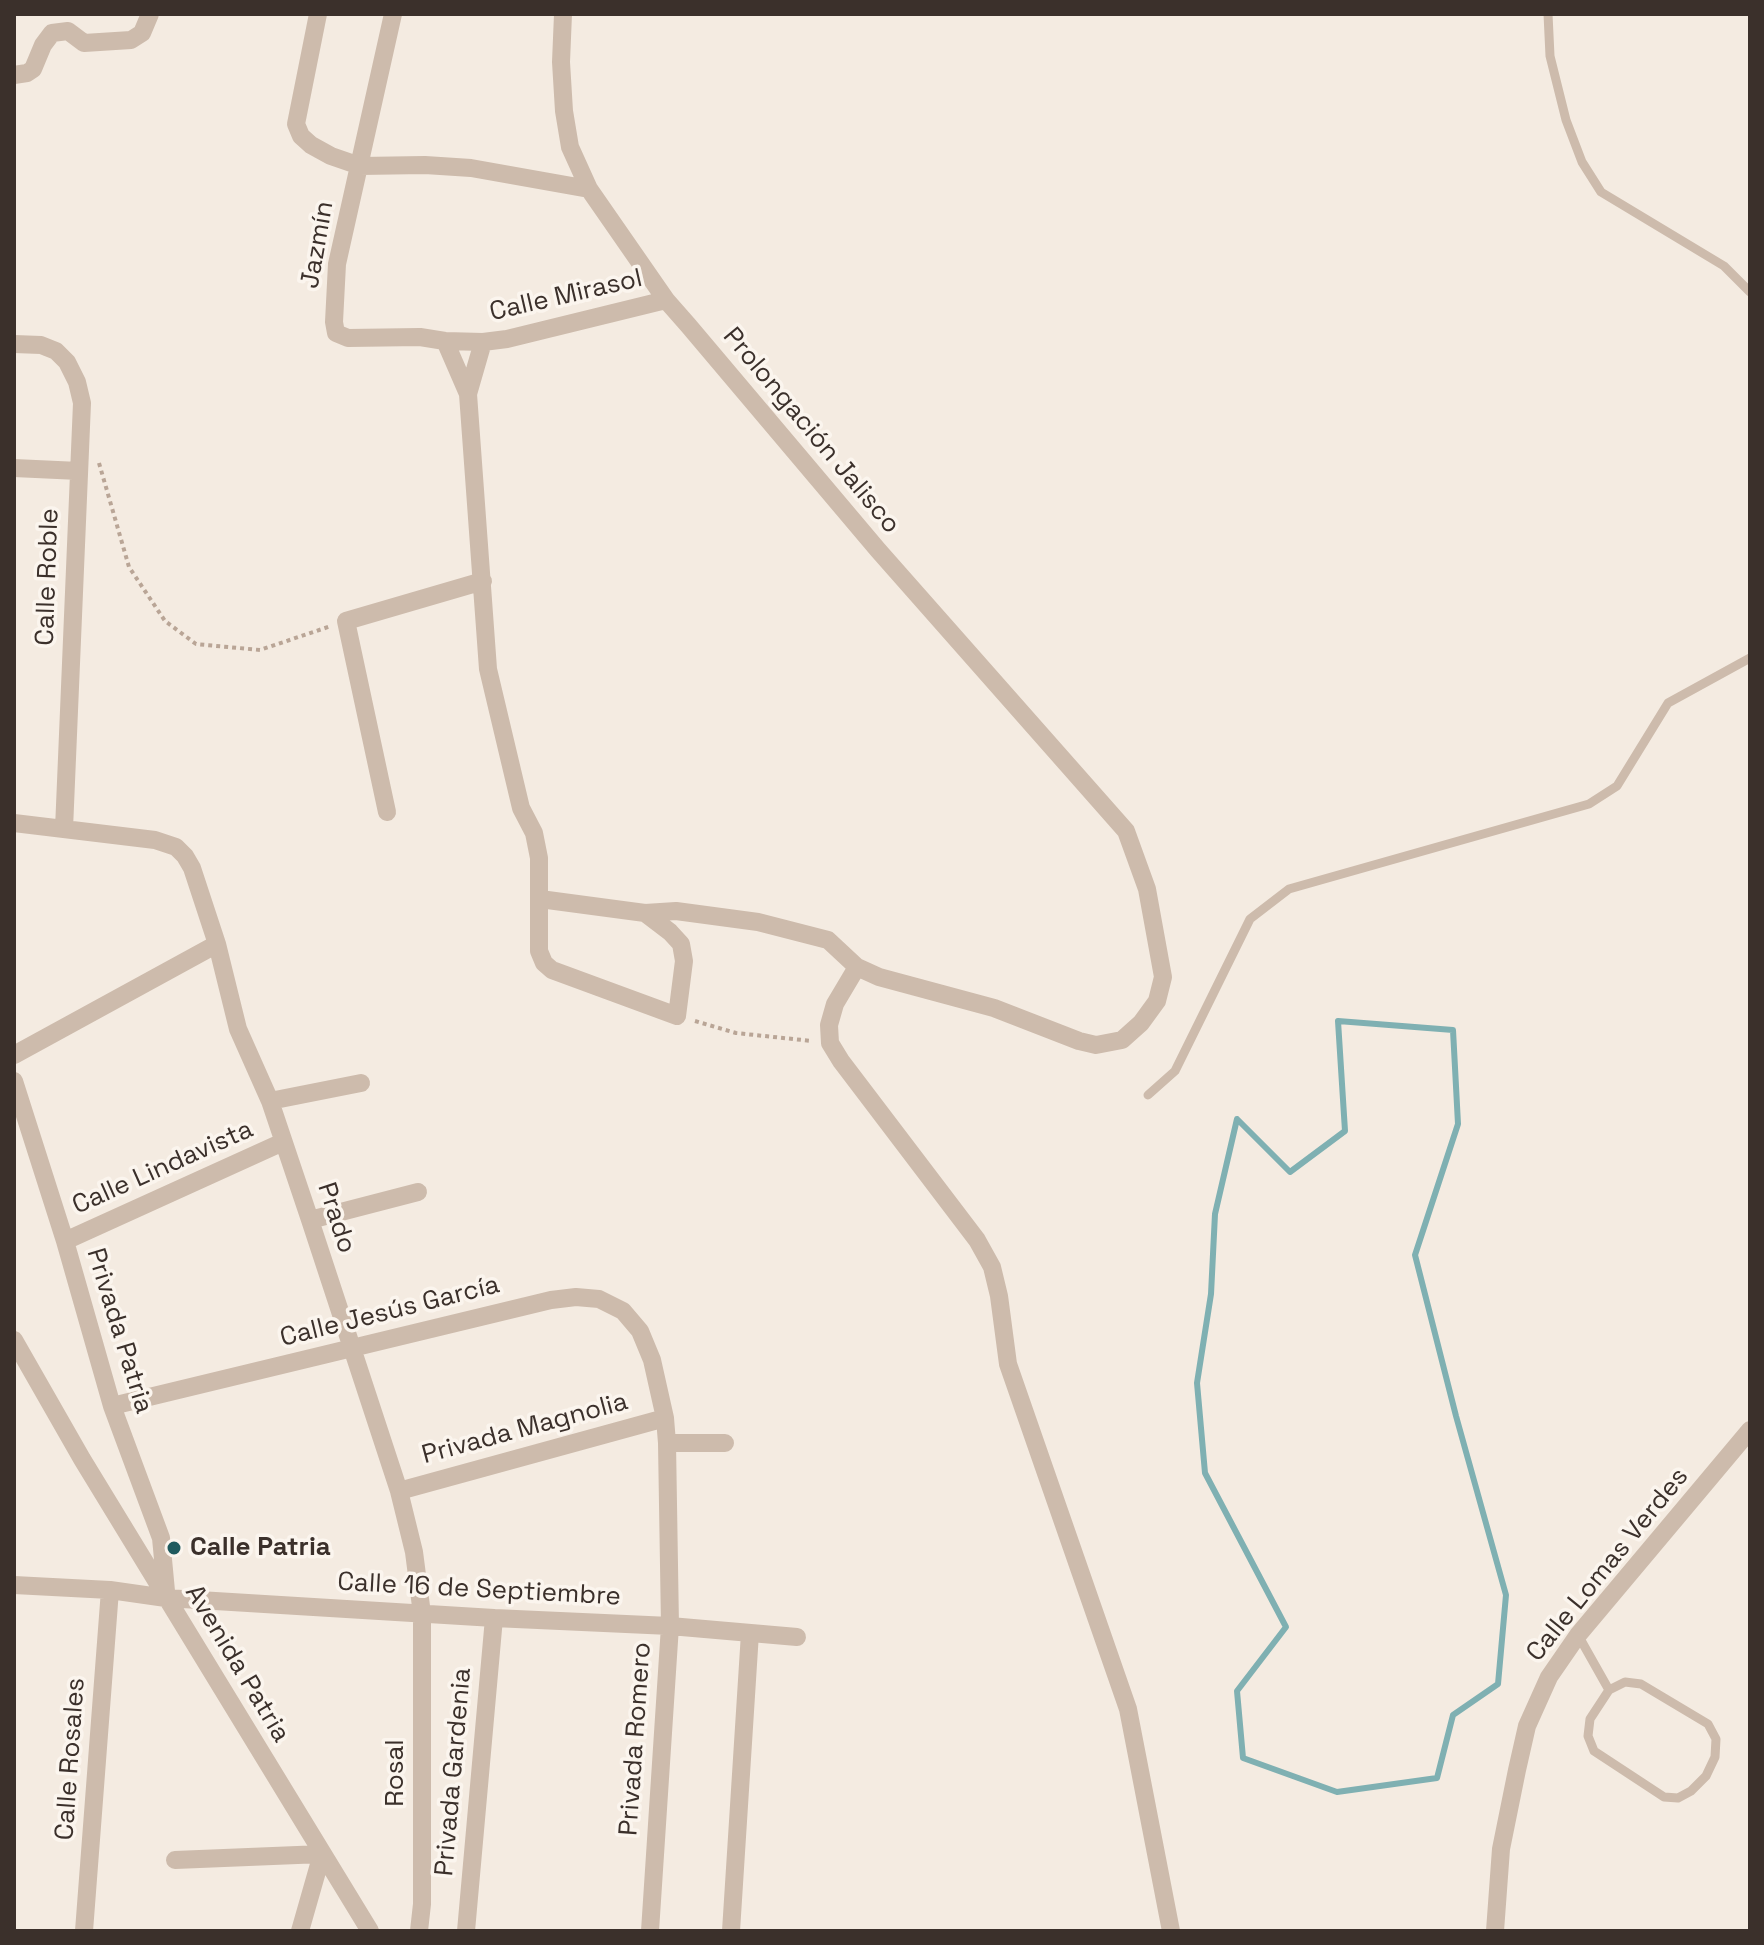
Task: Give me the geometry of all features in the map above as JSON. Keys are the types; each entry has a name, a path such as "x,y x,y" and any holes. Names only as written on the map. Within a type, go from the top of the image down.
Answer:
{"street":[{"path":"14,75 33,69 52,33 68,31 84,43 131,40 142,33 150,14"},
{"path":"318,14 296,124 301,136 311,145 360,166 471,168 589,189"},
{"name":"Jazmín","path":"336,333 337,264 393,14"},
{"name":"Prolongación Jalisco","path":"563,14 561,62 564,111 570,147 589,189 666,300 888,562 1126,831 1147,889 1163,977 1157,1001 1141,1023 1122,1040 1096,1045 994,1008 879,977 857,967"},
{"name":"Calle Mirasol","path":"336,333 348,338 420,337 483,342 507,339 666,300"},
{"path":"445,341 468,394 488,669 521,808 534,833 539,858 539,951 544,963 552,970 677,1016 684,961 681,944 645,913"},
{"path":"468,394 483,342"},
{"name":"Calle Roble","path":"14,344 41,345 56,351 67,362 77,382 82,403 64,829"},
{"path":"14,468 79,471"},
{"path":"387,812 346,621 483,581"},
{"path":"14,823 64,829"},
{"name":"Prado","path":"64,829 155,840 176,847 192,868 217,944 238,1029 270,1101 399,1491 414,1552 422,1614"},
{"path":"540,899 645,913 676,911 758,922 828,940 857,967 835,1004 829,1025 830,1043 977,1240 992,1267 1008,1364 1128,1709 1171,1931"},
{"path":"14,1055 217,944"},
{"name":"Privada Patria","path":"14,1081 65,1241 112,1406 161,1538 166,1598"},
{"path":"270,1101 361,1083"},
{"name":"Calle Lindavista","path":"65,1241 283,1142"},
{"path":"310,1220 418,1192"},
{"name":"Calle Jesús García","path":"112,1406 551,1300 576,1297 599,1299 623,1311 640,1331 652,1360"},
{"name":"Avenida Patria","path":"14,1340 82,1459 370,1931"},
{"name":"Privada Romero","path":"650,1931 670,1626 667,1443 665,1418 652,1360"},
{"name":"Privada Magnolia","path":"399,1491 665,1418"},
{"name":"Calle Lomas Verdes","path":"1495,1931 1501,1849 1527,1726 1549,1677 1578,1635 1750,1430"},
{"path":"667,1443 725,1443"},
{"name":"Calle 16 de Septiembre","path":"14,1585 110,1590 166,1598 670,1626 797,1637"},
{"name":"Calle Rosales","path":"84,1931 110,1590"},
{"name":"Rosal","path":"419,1931 422,1904 422,1614"},
{"name":"Privada Gardenia","path":"466,1931 494,1618"},
{"path":"731,1931 750,1633"},
{"path":"175,1860 322,1854 300,1931"}],"lane":[{"path":"1548,14 1550,56 1566,120 1582,162 1601,192 1724,266 1750,292"},
{"path":"1148,1095 1175,1071 1250,919 1289,889 1589,804 1617,786 1668,703 1750,658"},
{"path":"1578,1635 1609,1690"},
{"path":"1625,1682 1641,1684 1708,1724 1716,1739 1715,1757 1706,1776 1691,1791 1678,1798 1664,1797 1594,1751 1588,1736 1590,1719 1609,1690 1625,1682"}],"path":[{"path":"99,463 129,567 165,621 196,644 260,650 346,621"},
{"path":"677,1016 736,1033 830,1043"}],"waterway":[{"path":"1338,1021 1453,1030 1458,1124 1415,1255 1506,1595 1498,1684 1453,1715 1437,1778 1337,1792 1243,1758 1237,1691 1286,1627 1205,1473 1197,1383 1211,1294 1215,1214 1237,1119 1290,1172 1345,1131 1338,1021"}],"place":[{"name":"Calle Patria","path":"174,1548"}]}
